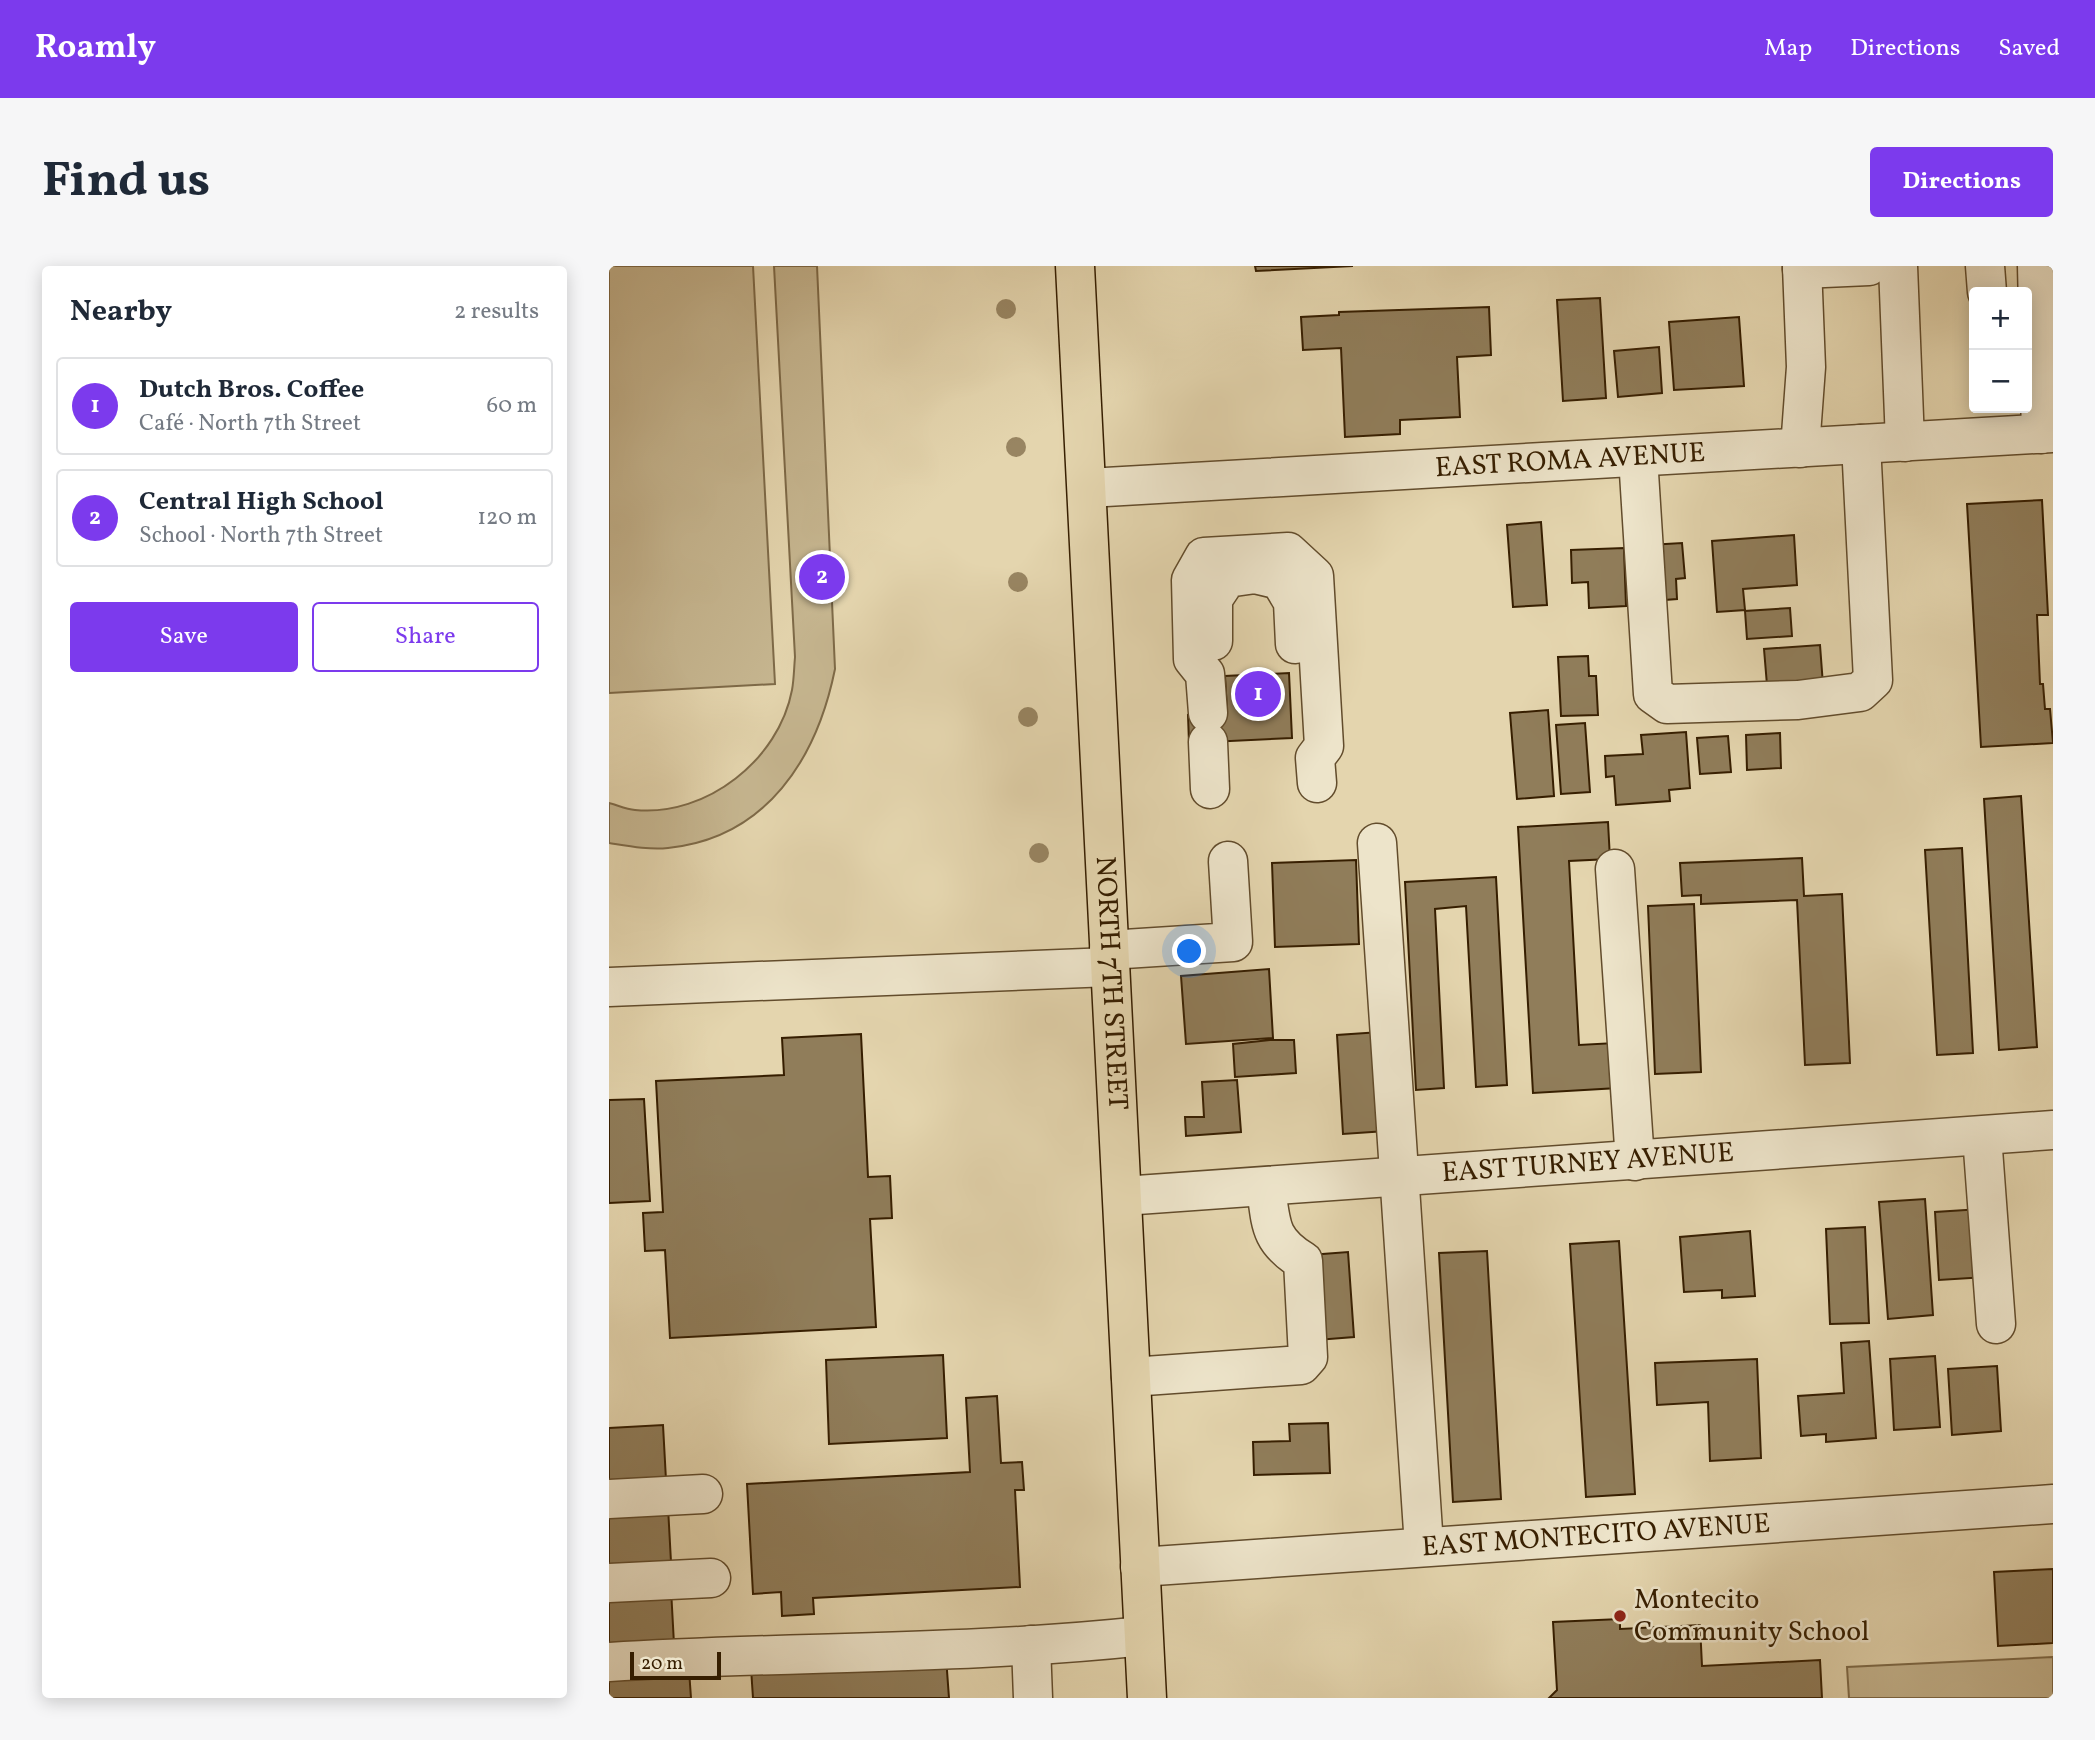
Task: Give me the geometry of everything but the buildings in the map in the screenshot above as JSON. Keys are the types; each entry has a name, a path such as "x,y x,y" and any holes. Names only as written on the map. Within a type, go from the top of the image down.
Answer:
{"main road":[{"name":"NORTH 7TH STREET","path":"1075,266 1147,1698"}],"street":[{"path":"1800,448 1806,367 1802,268 1869,266"},
{"path":"1898,266 1905,442"},
{"path":"1985,266 1987,287"},
{"path":"2037,266 2047,434"},
{"name":"EAST ROMA AVENUE","path":"1088,488 1905,442 1995,422 2047,434"},
{"path":"1638,457 1653,694 1667,704 1798,700 1860,692 1873,680 1861,444"},
{"path":"1210,789 1205,674 1193,659 1191,580 1205,557 1288,552 1314,576 1324,746 1316,770"},
{"path":"1377,843 1397,1176 1424,1546"},
{"path":"609,986 1110,959 1233,942 1228,861"},
{"path":"1615,869 1635,1161"},
{"name":"EAST TURNEY AVENUE","path":"1123,1196 2053,1130"},
{"path":"1982,1136 1996,1324"},
{"path":"1131,1377 1301,1365 1308,1357 1303,1261 1285,1250 1272,1233 1266,1187"},
{"path":"609,1499 703,1494"},
{"name":"EAST MONTECITO AVENUE","path":"1140,1567 2053,1504"},
{"path":"609,1583 711,1578"},
{"path":"609,1662 1031,1645 1143,1636"},
{"path":"1031,1645 1033,1698"}],"shaded area":[{"path":"609,266 753,266 775,684 609,693"},
{"path":"774,266 817,266 835,669 827,702 800,762 782,788 760,810 733,828 703,841 668,848 609,843 609,803 635,810 662,810 688,804 713,793 736,778 756,760 772,739 792,690 795,657"},
{"path":"2053,1657 2053,1698 1849,1698 1847,1667"}],"place":[{"name":"Central High School","path":"822,577"},
{"name":"Dutch Bros. Coffee","path":"1258,694"},
{"name":"Montecito Community School","path":"1620,1616"}]}
